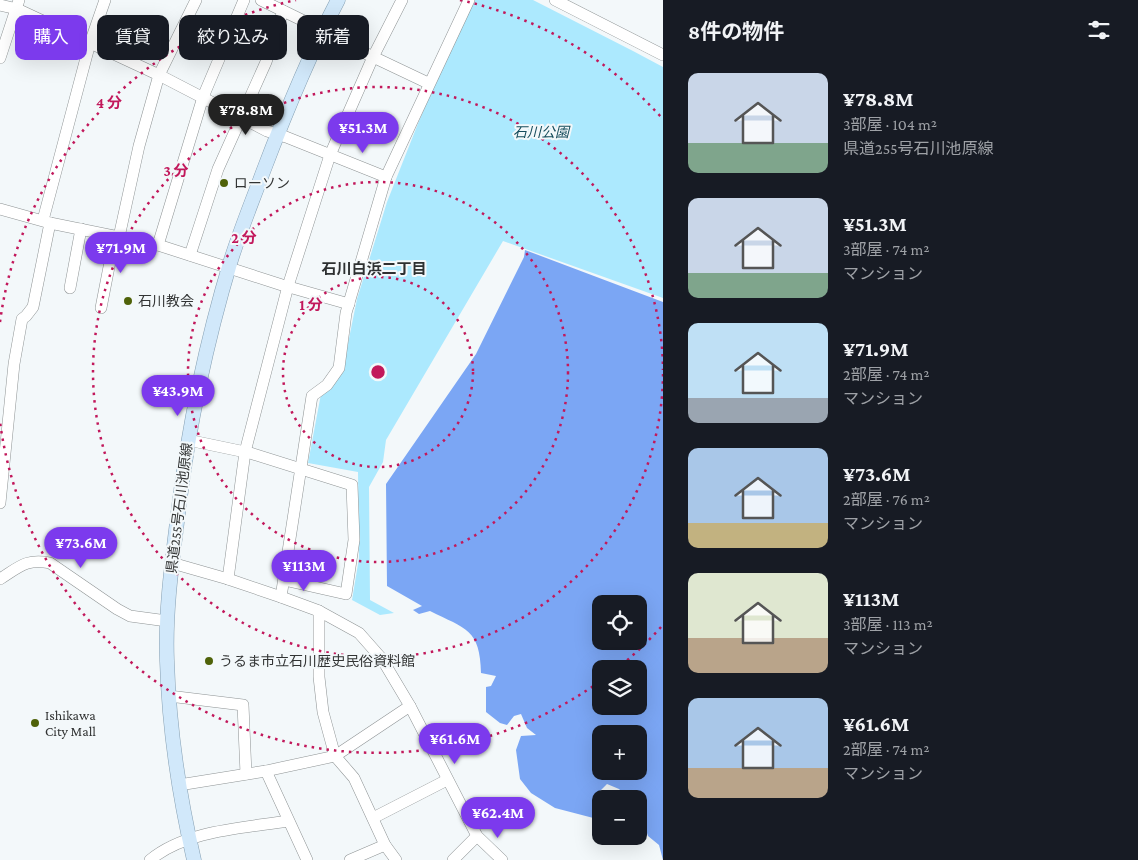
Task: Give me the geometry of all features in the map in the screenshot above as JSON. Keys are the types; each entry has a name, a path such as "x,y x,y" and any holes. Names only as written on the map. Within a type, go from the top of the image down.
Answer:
{"main road":[{"name":"県道255号石川池原線","path":"330,15 338,0"},
{"name":"県道255号石川池原線","path":"194,860 179,785 169,696 167,659 167,621 172,563 188,440 210,335 229,268 277,135 309,60"}],"street":[{"path":"0,503 14,364 22,319 33,307 46,221 90,42 105,0"},
{"path":"101,308 139,146 159,75 196,0"},
{"path":"158,245 203,97 244,0"},
{"path":"261,0 297,18"},
{"path":"228,579 245,452 288,286 330,155 373,57 402,0"},
{"path":"281,597 312,396 327,385 339,368 346,313 386,177 428,83 469,0"},
{"path":"555,0 663,55"},
{"path":"0,5 18,5 277,135 386,177"},
{"path":"0,58 18,5"},
{"path":"190,255 218,169 266,62 283,11"},
{"path":"369,55 428,83"},
{"path":"0,209 80,229 158,245 349,304"},
{"path":"70,288 80,229"},
{"path":"188,440 245,452 302,468 352,485 354,540 346,594 284,580"},
{"path":"0,578 25,563 37,560 50,563 130,616 167,621"},
{"path":"172,563 281,597 319,612 359,634 382,659 410,706 477,836 502,860"},
{"path":"319,612 319,676 323,712 335,756 354,778 385,845 396,860"},
{"path":"169,696 243,705 246,774"},
{"path":"179,785 266,771 335,756 410,706"},
{"path":"266,771 308,860"},
{"path":"373,818 447,780"},
{"path":"150,860 157,854 200,835 288,821"},
{"path":"454,860 477,836"},
{"path":"350,860 385,845"}],"green space":[{"name":"石川公園","path":"475,0 533,0 663,67 663,298 503,241 386,440 383,462 369,487 370,600 394,613 380,615 352,600 359,558 358,472 308,463 321,394 343,368 357,299 387,202 419,121 450,50"}],"water":[{"path":"525,250 663,302 663,860 659,845 647,833 647,790 620,790 607,784 601,790 592,790 592,818 555,808 531,793 520,779 516,750 521,736 536,735 527,728 521,714 514,716 507,725 500,723 486,712 486,687 491,686 496,676 481,673 478,647 474,639 462,627 430,611 419,614 413,610 422,606 387,586 386,484 476,354 524,257"}],"place":[{"name":"ローソン","path":"224,183"},
{"name":"石川教会","path":"128,301"},
{"name":"うるま市立石川歴史民俗資料館","path":"209,661"},
{"name":"Ishikawa City Mall","path":"35,723"}],"district":[{"name":"石川白浜二丁目","path":"374,269"}]}
